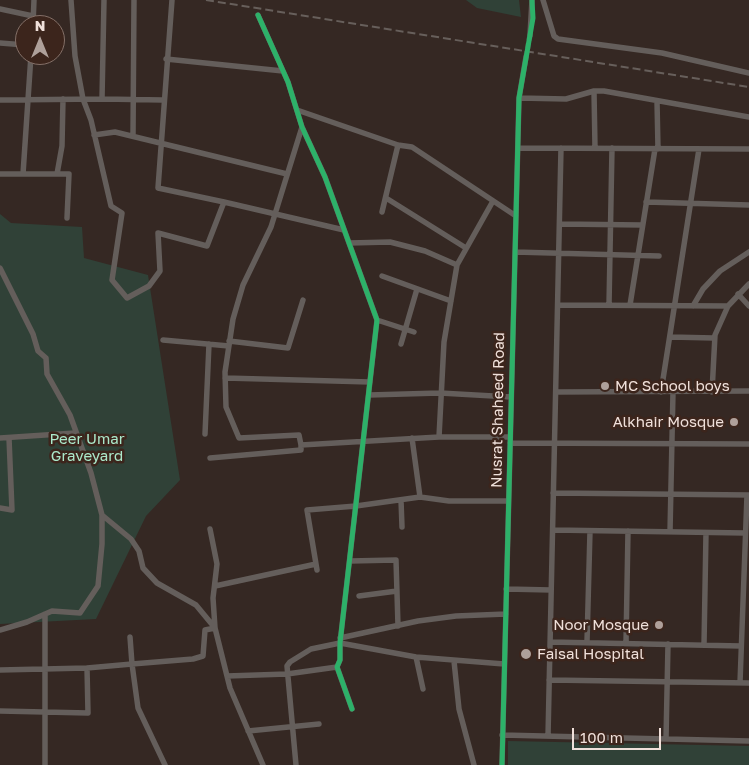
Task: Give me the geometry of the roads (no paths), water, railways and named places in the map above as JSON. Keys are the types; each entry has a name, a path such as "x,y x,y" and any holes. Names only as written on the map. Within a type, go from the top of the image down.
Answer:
{"street":[{"path":"33,15 34,0"},
{"path":"71,0 75,56 83,99 94,135 111,206 122,213 112,280 127,298 149,286 160,271 158,233 207,246 224,202"},
{"path":"102,99 104,0"},
{"path":"133,136 134,0"},
{"path":"172,0 166,59 158,188 276,213 344,230"},
{"path":"530,35 533,18 532,0"},
{"path":"543,0 554,36 558,39 662,54 749,73"},
{"path":"0,8 29,15"},
{"path":"258,14 283,71 302,127 325,178 377,320 340,641 340,660 337,667 352,708"},
{"path":"0,43 15,44"},
{"name":"Nusrat Shaheed Road","path":"502,765 519,98 526,57"},
{"path":"166,59 283,71"},
{"path":"23,174 30,65"},
{"path":"519,98 566,99 594,92 657,100 749,117"},
{"path":"594,92 595,148"},
{"path":"57,174 62,146 63,99"},
{"path":"0,100 163,100"},
{"path":"630,305 656,148 657,100"},
{"path":"297,110 398,145 412,147 516,216"},
{"path":"210,458 301,450 298,435 239,438 226,407 226,378 233,319 243,285 262,250 276,213 302,127"},
{"path":"94,135 115,132 287,174"},
{"path":"382,212 398,145"},
{"path":"518,148 749,149"},
{"path":"548,736 561,148"},
{"path":"609,305 612,148"},
{"path":"661,392 700,148"},
{"path":"0,174 69,174 67,218"},
{"path":"386,198 466,248"},
{"path":"439,437 444,342 457,265 493,201"},
{"path":"646,202 749,205"},
{"path":"560,224 642,225"},
{"path":"349,243 390,242 425,251 457,265"},
{"path":"515,252 659,256"},
{"path":"693,306 703,289 720,271 749,252"},
{"path":"0,268 33,334 38,351 46,358 47,374 70,415 75,433 92,473 102,515 102,544 98,586 80,613 52,611 0,632"},
{"path":"382,276 451,301"},
{"path":"712,392 714,338 728,306 749,284 749,280"},
{"path":"401,344 417,289"},
{"path":"738,294 749,306"},
{"path":"163,340 288,348 303,300"},
{"path":"558,305 728,306"},
{"path":"377,320 414,332"},
{"path":"670,337 714,338"},
{"path":"205,434 210,344"},
{"path":"226,378 370,382"},
{"path":"556,392 749,391"},
{"path":"670,532 673,392"},
{"path":"369,395 440,393 511,397"},
{"path":"0,438 75,433"},
{"path":"301,445 439,437 554,443 749,444"},
{"path":"0,508 12,510 8,438"},
{"path":"412,438 420,497"},
{"path":"553,493 748,495 745,533 746,588 740,683"},
{"path":"216,586 317,567 307,510 356,506 420,497 449,501 508,502"},
{"path":"400,500 402,527"},
{"path":"102,515 131,539 139,551 143,568 157,583 196,605 215,628"},
{"path":"210,529 217,564 214,598 215,628 227,676 263,765"},
{"path":"553,530 745,533"},
{"path":"587,642 590,531"},
{"path":"626,643 628,531"},
{"path":"704,645 706,532"},
{"path":"350,561 396,560 398,626"},
{"path":"506,589 551,590"},
{"path":"359,596 397,591"},
{"path":"45,614 45,765"},
{"path":"296,765 287,674 287,666 290,662 311,649 398,626 456,616 506,614"},
{"path":"0,670 86,668 199,658 204,652 203,633 205,630 215,628"},
{"path":"130,637 138,708 165,765"},
{"path":"340,641 416,657 504,664"},
{"path":"550,642 741,646"},
{"path":"666,739 668,644"},
{"path":"416,657 423,690"},
{"path":"454,661 459,709 474,765"},
{"path":"227,676 287,674 337,667"},
{"path":"0,712 88,713 86,668"},
{"path":"549,680 749,683"},
{"path":"248,731 319,724"},
{"path":"502,735 749,741"}],"tunnel":[{"path":"526,57 530,35"}],"railway":[{"path":"206,0 749,87"}],"place":[{"name":"MC School boys","path":"605,386"},
{"name":"Alkhair Mosque","path":"734,422"},
{"name":"Noor Mosque","path":"659,625"},
{"name":"Faisal Hospital","path":"526,654"}],"park label":[{"name":"Peer Umar Graveyard","path":"87,448"}]}
